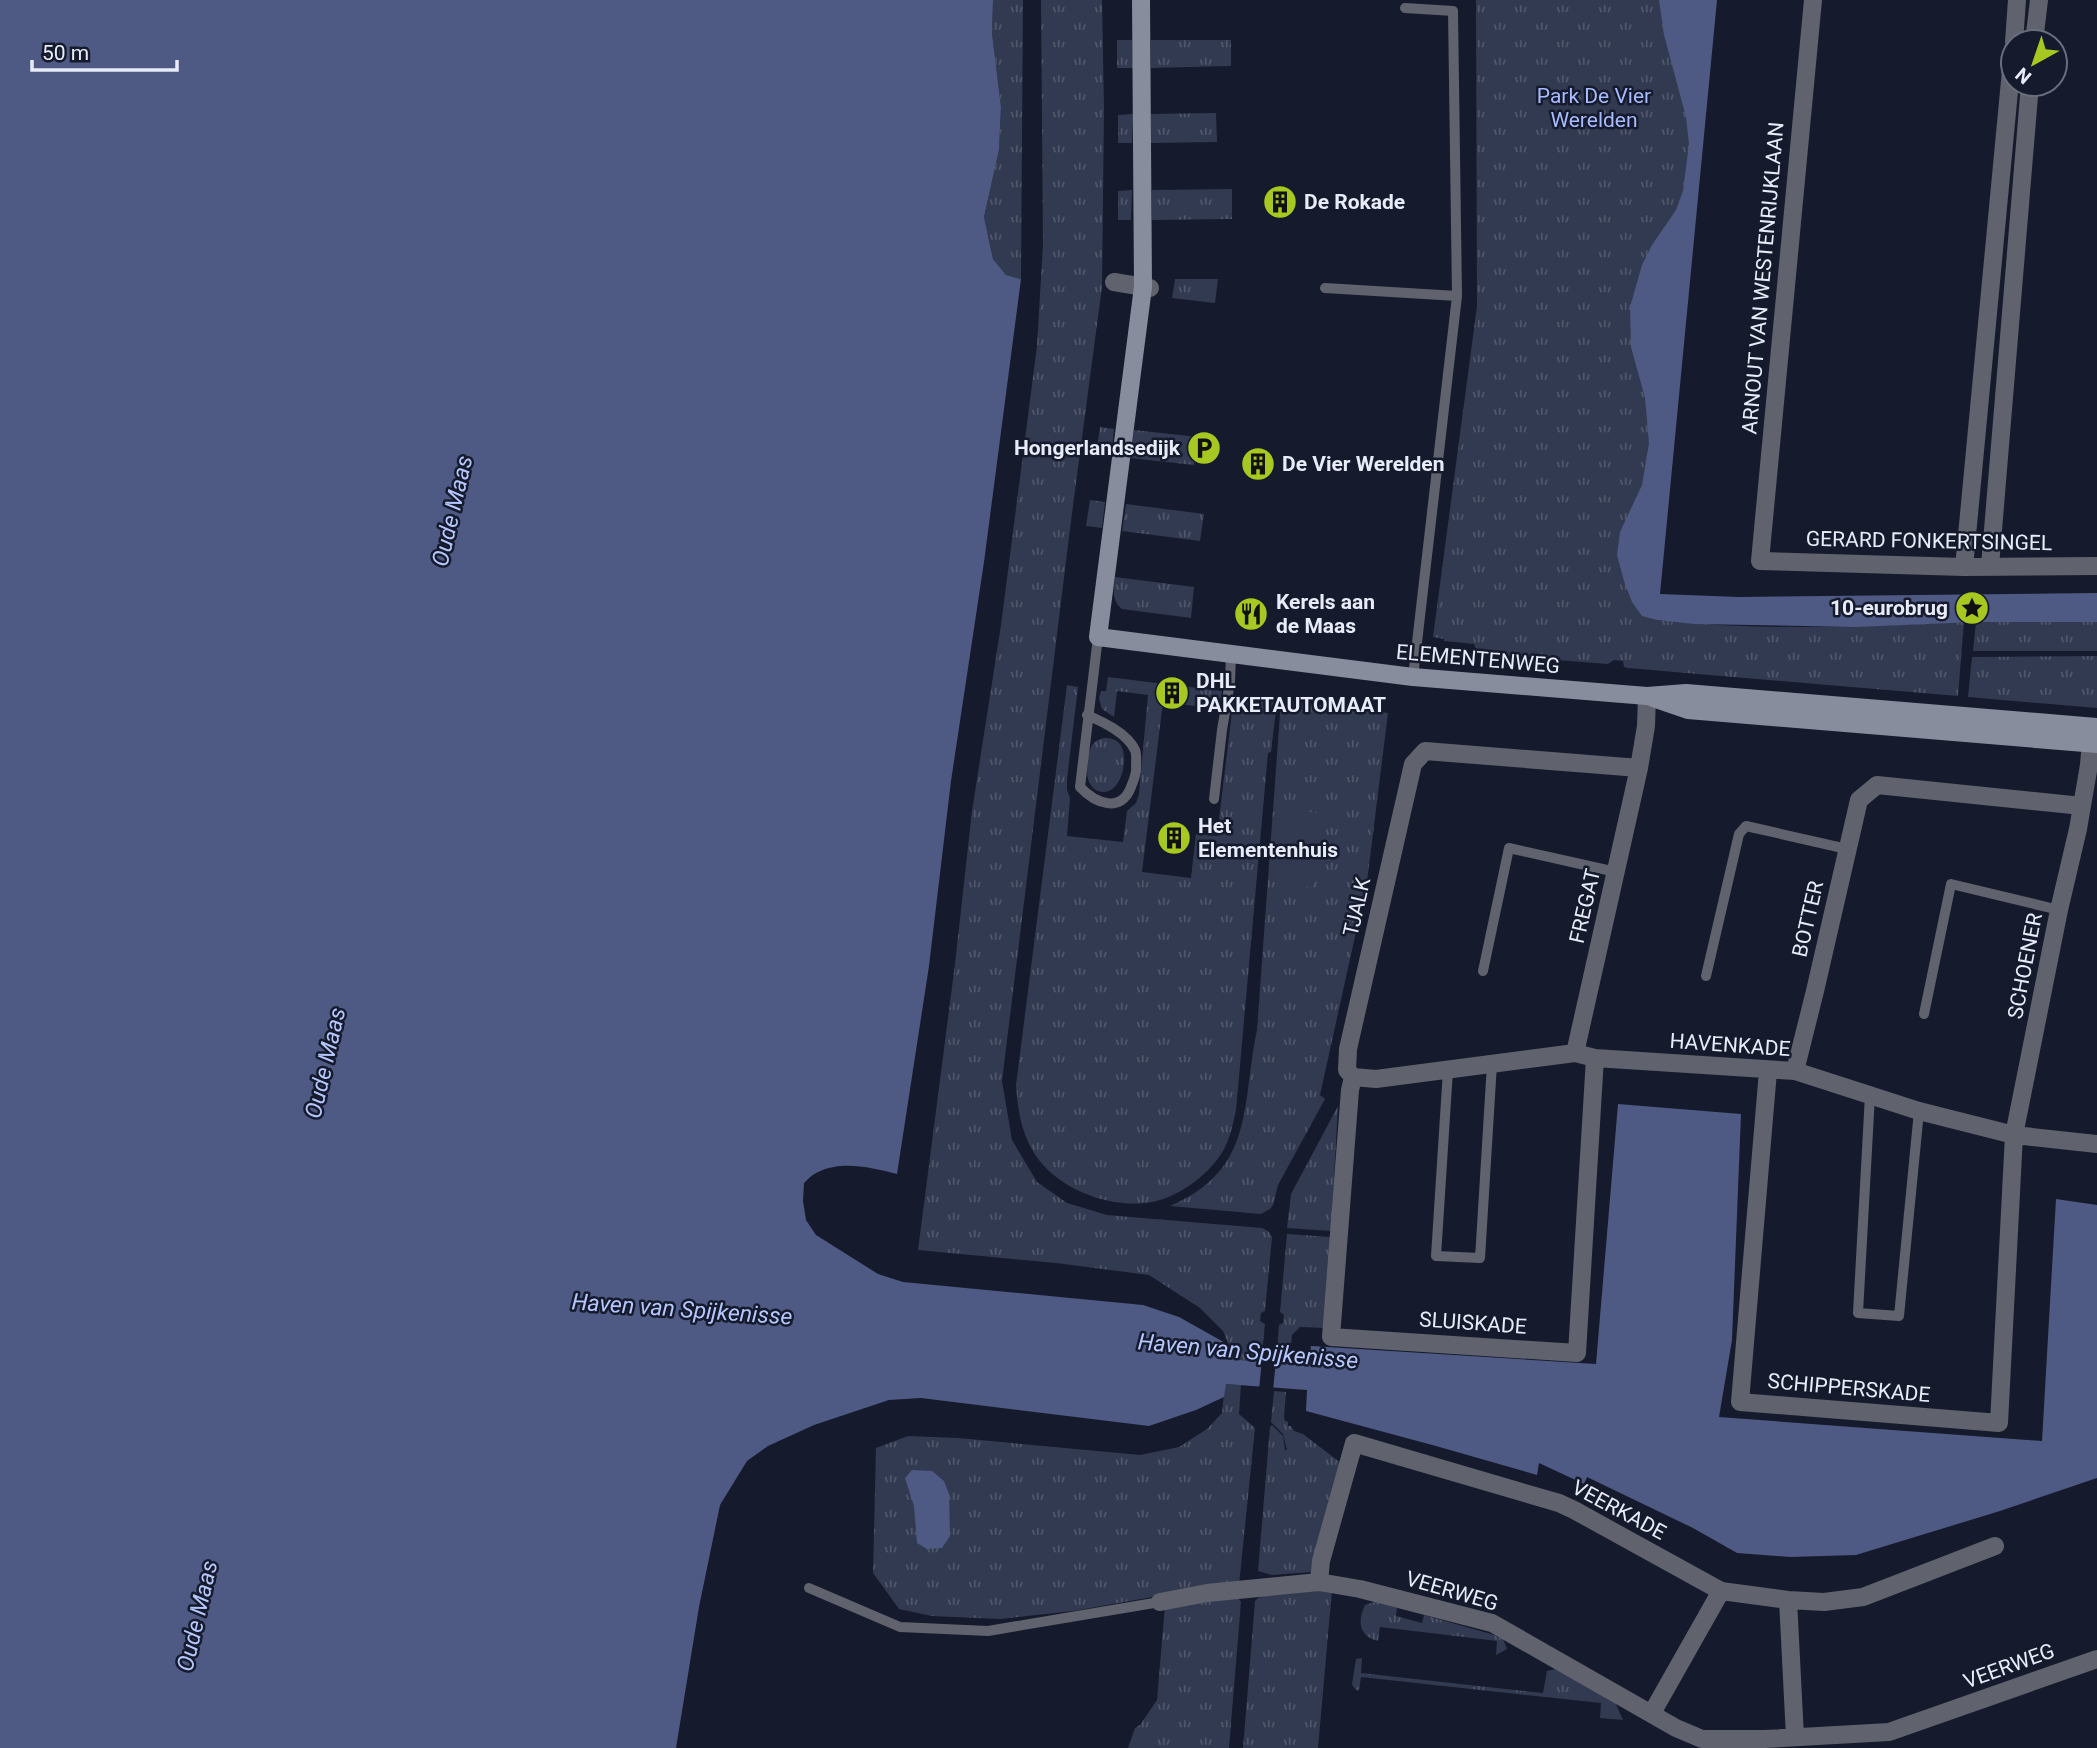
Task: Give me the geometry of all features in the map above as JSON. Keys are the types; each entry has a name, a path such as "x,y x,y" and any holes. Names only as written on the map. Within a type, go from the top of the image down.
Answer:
{"street":[{"path":"1098,638 1146,287 1140,0"},
{"name":"ARNOUT VAN WESTENRIJKLAAN","path":"1760,561 1813,0"},
{"path":"2009,0 2017,0 2015,28"},
{"path":"2036,28 2039,0"},
{"path":"1964,566 2009,98"},
{"path":"1990,566 2029,98"},
{"path":"1996,239 2017,239"},
{"path":"1114,282 1146,287"},
{"name":"GERARD FONKERTSINGEL","path":"1760,561 2097,566"},
{"name":"ELEMENTENWEG","path":"1098,638 1413,677 1647,696 1688,710 2094,735"},
{"name":"FREGAT","path":"1575,1053 1639,768 1646,726 1647,696"},
{"name":"SCHOENER","path":"2014,1135 2082,806 2094,735"},
{"name":"TJALK","path":"1353,1077 1347,1070 1351,1036 1413,764 1425,751 1639,768"},
{"name":"BOTTER","path":"1795,1071 1859,800 1877,785 2082,806"},
{"name":"HAVENKADE","path":"1353,1077 1376,1079 1575,1053 1595,1058 1795,1071 1919,1111 2014,1135 2097,1144"},
{"name":"SLUISKADE","path":"1353,1077 1331,1337 1577,1353 1595,1058"},
{"name":"SCHIPPERSKADE","path":"1768,1070 1740,1402 1999,1423 2014,1135"},
{"name":"VEERKADE","path":"1319,1583 1321,1561 1354,1443 1559,1503 1721,1591 1824,1602 1863,1597 1996,1546"},
{"name":"VEERWEG","path":"1160,1602 1207,1593 1319,1583 1360,1589 1492,1623 1676,1728 1702,1739 1795,1737 1816,1742 1889,1732 2097,1658"},
{"path":"1652,1713 1721,1591"},
{"path":"1788,1600 1795,1737"}],"lane":[{"path":"1405,8 1453,11 1457,296 1413,677"},
{"path":"1325,288 1457,296"},
{"path":"1087,715 1122,734 1136,751 1137,772 1128,796 1117,802 1106,803 1090,798 1080,787 1087,715 1098,638"},
{"path":"1214,799 1230,682 1231,654"},
{"path":"1706,976 1739,834 1746,826 1847,849"},
{"path":"1483,971 1510,848 1616,872"},
{"path":"1924,1014 1951,884 2059,910"},
{"path":"1448,1070 1436,1256 1480,1258 1492,1064"},
{"path":"1870,1095 1858,1313 1899,1316 1919,1111"},
{"name":"VEERWEG","path":"809,1588 900,1627 988,1631 1160,1602"}],"green space":[{"path":"993,0 1023,0 1021,279 1006,275 993,259 984,217 999,150 1001,107 992,33"},
{"path":"1041,0 1102,0 1102,287 1002,1081 1012,1140 1037,1182 1067,1203 1107,1215 1262,1228 1268,1231 1272,1237 1265,1311 1261,1313 1260,1321 1265,1324 1261,1362 1227,1359 1229,1345 1223,1331 1200,1308 1149,1275 918,1250 972,811 1001,625 1037,346 1043,244"},
{"name":"Park De Vier Werelden","path":"1476,0 1710,0 1657,620 1772,627 1964,622 1958,696 1628,668 1624,667 1623,661 1614,660 1608,664 1480,654 1474,644 1433,637 1477,306"},
{"path":"1117,40 1132,40 1133,68 1117,68"},
{"path":"1151,40 1231,40 1231,66 1151,68"},
{"path":"1216,113 1217,142 1151,143 1151,114"},
{"path":"1133,114 1132,143 1118,143 1118,115"},
{"path":"1232,189 1232,219 1152,220 1152,190"},
{"path":"1132,190 1131,220 1118,220 1118,191"},
{"path":"1175,279 1218,279 1215,303 1172,298"},
{"path":"1100,427 1114,429 1111,456 1096,454"},
{"path":"1134,430 1198,437 1194,465 1130,458"},
{"path":"1090,500 1105,502 1102,528 1086,526"},
{"path":"1126,504 1204,514 1200,541 1122,531"},
{"path":"1115,577 1194,587 1191,618 1122,609 1115,598"},
{"path":"1976,622 2097,622 2097,651 1973,651"},
{"path":"2097,656 2097,708 1968,697 1972,657"},
{"path":"1108,677 1222,691 1219,709 1163,702 1142,872 1191,878 1196,834 1217,836 1234,695 1277,701 1271,752 1268,753 1236,1110 1228,1142 1217,1160 1189,1186 1167,1198 1131,1204 1087,1194 1073,1188 1049,1171 1033,1151 1025,1134 1016,1085 1067,685 1078,687 1067,779 1070,798 1067,836 1123,842 1127,811 1136,803 1139,794 1148,695 1117,691 1114,717 1102,709 1099,698 1101,691 1106,691"},
{"path":"1281,700 1388,713 1367,882 1320,1095 1325,1099 1278,1185 1270,1209 1261,1214 1170,1206 1198,1191 1218,1173 1231,1154 1240,1132 1257,1030"},
{"path":"1104,738 1119,743 1124,757 1118,783 1106,792 1093,788 1087,772 1091,747"},
{"path":"1281,810 1318,813 1312,887 1275,884"},
{"path":"1338,1106 1331,1231 1287,1228 1291,1194"},
{"path":"1287,1234 1330,1237 1325,1328 1300,1327 1292,1335 1289,1364 1276,1363 1279,1325 1283,1323 1284,1315 1280,1312"},
{"path":"1225,1384 1241,1385 1239,1414 1255,1428 1239,1585 1073,1611 1000,1619 932,1616 899,1609 873,1573 876,1448 908,1436 1140,1455 1179,1447 1207,1429 1222,1413"},
{"path":"1274,1391 1286,1392 1284,1418 1288,1426 1341,1463 1312,1572 1272,1575 1258,1571 1272,1425 1283,1436 1287,1450 1283,1434 1271,1422"},
{"path":"1282,1590 1332,1590 1318,1748 1243,1748 1255,1601"},
{"path":"1237,1597 1241,1602 1229,1748 1128,1748 1135,1728 1157,1700 1165,1605"},
{"path":"1375,1602 1397,1608 1396,1616 1422,1623 1424,1615 1491,1634 1503,1639 1507,1649 1496,1655 1497,1641 1380,1627 1378,1641 1372,1639 1361,1628 1361,1617 1365,1605"},
{"path":"1362,1658 1361,1673 1543,1693 1547,1671 1556,1669 1615,1702 1623,1720 1600,1718 1601,1703 1361,1677 1359,1691 1352,1684 1356,1659"}],"water":[{"path":"0,0 993,0 992,33 1001,107 999,150 984,217 993,259 1006,275 1021,279 984,562 951,781 929,966 897,1174 868,1168 837,1166 812,1175 804,1183 803,1201 806,1220 816,1235 878,1274 903,1282 1143,1305 1179,1317 1229,1345 1228,1359 1309,1366 1311,1346 1596,1364 1618,1104 1741,1114 1732,1340 1719,1417 2042,1441 2056,1199 2097,1205 2097,1478 1856,1555 1790,1557 1737,1553 1693,1528 1587,1477 1584,1484 1539,1463 1537,1475 1306,1411 1307,1390 1226,1384 1224,1397 1149,1426 921,1398 889,1400 814,1425 768,1446 747,1461 720,1505 699,1607 676,1748 0,1748"},
{"path":"1659,0 1717,0 1660,594 1739,597 2097,593 2097,622 1976,622 1856,627 1694,624 1642,616 1632,602 1617,555 1620,532 1642,485 1649,443 1645,398 1631,347 1630,307 1642,265 1676,210 1683,191 1689,144 1686,117 1664,35"},
{"path":"912,1470 932,1471 944,1481 949,1494 950,1536 942,1548 927,1549 917,1543 914,1506 905,1478"}],"pier":[{"name":"10-eurobrug","path":"1967,590 1980,590 1977,625 1964,626"},
{"path":"1262,1359 1276,1360 1273,1391 1259,1390"}],"place":[{"name":"De Rokade","path":"1280,202"},
{"name":"Hongerlandsedijk","path":"1204,448"},
{"name":"De Vier Werelden","path":"1258,464"},
{"name":"10-eurobrug","path":"1972,608"},
{"name":"Kerels aan de Maas","path":"1251,614"},
{"name":"DHL PAKKETAUTOMAAT","path":"1172,693"},
{"name":"Het Elementenhuis","path":"1174,838"}],"water label":[{"name":"Oude Maas","path":"452,511"},
{"name":"Oude Maas","path":"325,1063"},
{"name":"Haven van Spijkenisse","path":"682,1309"},
{"name":"Haven van Spijkenisse","path":"1248,1351"},
{"name":"Oude Maas","path":"197,1616"}]}
